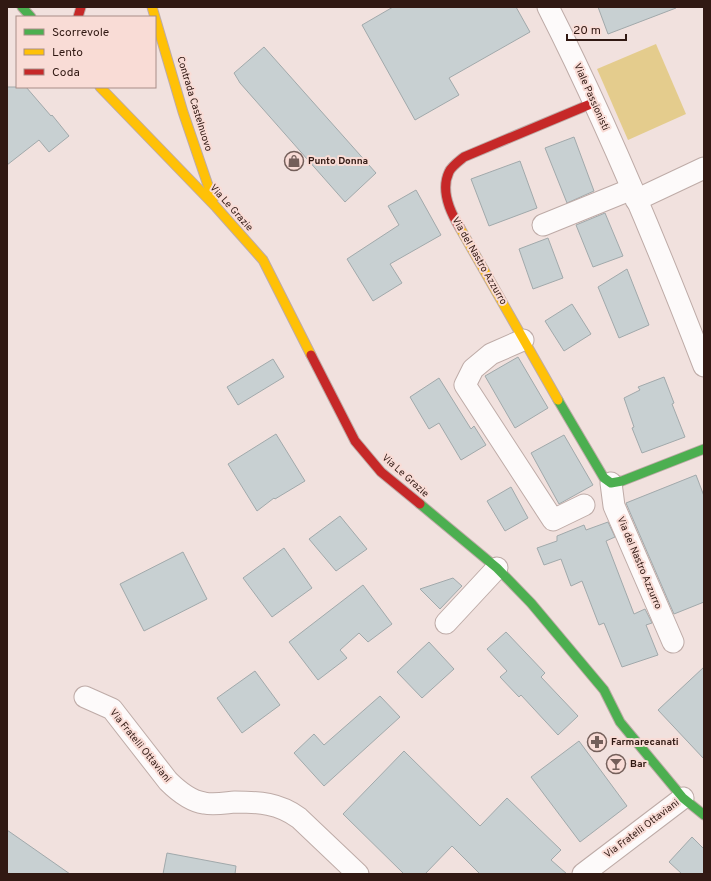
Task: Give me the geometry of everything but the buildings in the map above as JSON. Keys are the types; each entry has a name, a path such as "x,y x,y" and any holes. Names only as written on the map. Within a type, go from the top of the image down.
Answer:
{"main road":[{"path":"22,7 31,16"},
{"name":"Contrada Castelnuovo","path":"156,21 183,112 216,207"},
{"name":"Via Le Grazie","path":"101,88 216,207 262,260 355,441 380,472 497,568 531,603 604,690 620,722 683,798 704,815"},
{"name":"Via del Nastro Azzurro","path":"594,103 464,157 450,170 445,187 450,211 523,340 604,478 611,482"},
{"path":"611,482 622,481 704,449"}],"street":[{"name":"Viale Passionisti","path":"548,7 575,61 634,194 704,366"},
{"path":"543,226 704,168"},
{"path":"523,340 491,354 473,369 465,384 553,520 584,505"},
{"name":"Via del Nastro Azzurro","path":"611,482 614,506 673,642"},
{"path":"446,622 497,568"},
{"name":"Via Fratelli Ottaviani","path":"85,697 112,709 168,781 178,791 203,803 264,803 289,811 299,818 358,874"},
{"name":"Via Fratelli Ottaviani","path":"583,874 683,798"}],"shaded area":[{"path":"656,44 686,114 628,140 597,69"}],"traffic: fast":[{"path":"22,7 30,16"},
{"path":"558,400 604,478 611,483 622,481 704,449"},
{"path":"420,504 497,568 531,603 604,690 620,722 683,798 704,815"}],"traffic: slow":[{"path":"152,7 155,16"},
{"path":"156,21 183,112 213,200"},
{"path":"101,88 216,207 263,260 311,355"},
{"path":"460,228 558,400"}],"traffic: jam":[{"path":"78,16 81,7"},
{"path":"460,228 447,201 446,194 446,179 450,170 455,164 464,157 593,103"},
{"path":"311,355 355,441 381,472 420,504"}],"place":[{"name":"Punto Donna","path":"294,161"},
{"name":"Farmarecanati","path":"597,742"},
{"name":"Bar","path":"616,764"}]}
